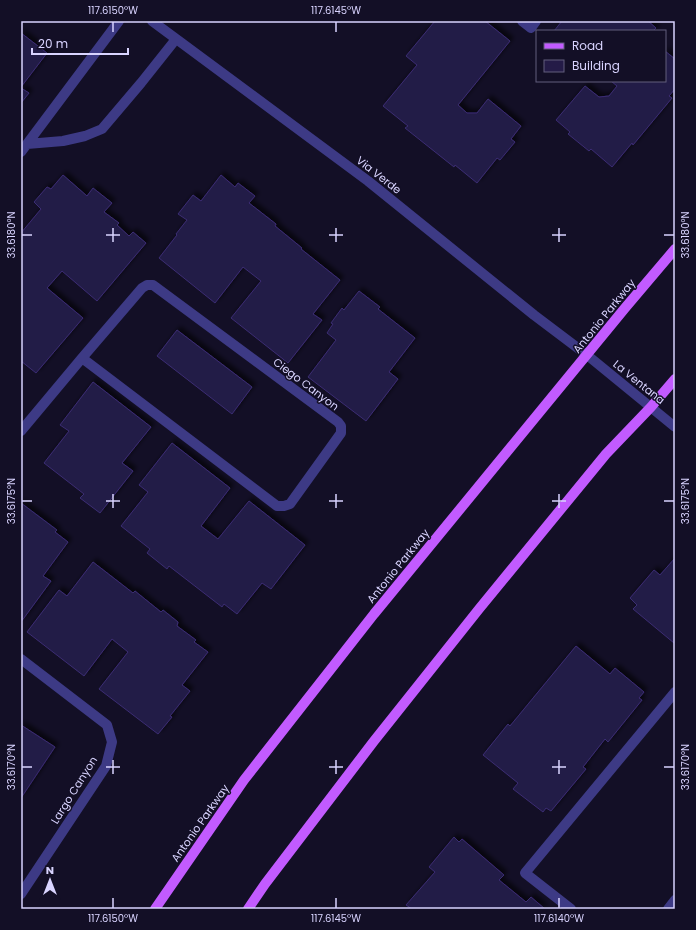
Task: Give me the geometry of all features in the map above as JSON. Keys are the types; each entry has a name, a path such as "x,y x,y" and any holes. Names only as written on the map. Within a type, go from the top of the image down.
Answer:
{"main road":[{"name":"Antonio Parkway","path":"156,909 244,780 374,614 675,249"},
{"path":"248,909 265,884 374,741 479,609 606,454 651,407 675,379"}],"street":[{"path":"24,148 119,21"},
{"name":"Via Verde","path":"152,21 368,181 534,315 587,355"},
{"path":"522,21 531,28 536,21"},
{"path":"24,148 85,136 102,129 176,39"},
{"name":"Ciego Canyon","path":"21,431 82,358 142,288 147,285 153,285 338,422 341,426 341,434 290,504 277,506 82,358"},
{"name":"La Ventana","path":"587,355 675,427"},
{"name":"Largo Canyon","path":"21,659 107,725 112,742 106,766 21,894"},
{"path":"571,909 525,873 675,692"},
{"path":"668,909 675,900"}],"building":[{"path":"435,21 485,21 510,41 458,105 467,113 477,113 488,99 521,126 511,139 515,142 500,160 497,158 477,183 455,165 454,167 405,128 408,126 383,106 417,65 406,56"},
{"path":"562,21 648,21 656,28 654,30 555,30"},
{"path":"21,33 47,53 21,87"},
{"path":"666,52 675,59 675,89 669,96 672,98 633,145 632,143 612,167 591,149 589,151 568,134 570,132 556,120 585,86 599,97 609,96 617,86 612,82 666,82"},
{"path":"21,88 29,93 21,103"},
{"path":"63,175 87,196 93,188 112,203 104,212 119,223 117,225 129,236 133,232 146,243 97,301 62,271 47,288 83,318 36,373 21,361 21,233 41,209 34,202 47,187 51,189"},
{"path":"221,175 235,187 238,183 255,196 249,203 276,224 275,226 302,248 301,249 340,280 313,314 322,320 288,363 231,318 261,281 243,267 215,303 159,258 187,220 178,214 193,195 201,201"},
{"path":"359,291 380,307 378,309 415,338 389,372 398,379 366,421 308,377 336,340 327,333 333,324 331,323 342,308 344,310"},
{"path":"177,330 252,387 232,414 157,356"},
{"path":"93,382 151,427 122,463 133,471 100,513 80,498 84,494 44,463 69,431 60,425"},
{"path":"172,443 230,488 201,526 218,539 249,501 305,545 271,589 262,583 237,614 224,604 222,607 169,566 167,569 147,553 150,549 121,526 148,492 139,485"},
{"path":"21,503 57,530 55,532 68,542 43,576 51,581 21,622"},
{"path":"675,558 674,643 633,609 637,605 630,598 654,570 660,575"},
{"path":"93,562 133,593 135,591 161,612 163,610 178,622 177,626 196,640 194,642 208,652 182,685 190,691 158,734 99,689 128,652 112,639 84,676 27,632 59,590 67,596"},
{"path":"576,646 610,674 615,668 644,692 639,698 642,700 608,742 605,739 583,767 586,769 551,811 546,808 543,812 513,789 518,783 483,755 508,724 510,726"},
{"path":"21,725 55,747 21,798"},
{"path":"454,837 459,842 462,839 504,875 499,880 526,902 531,897 545,909 412,909 406,905 435,872 429,867"}]}
